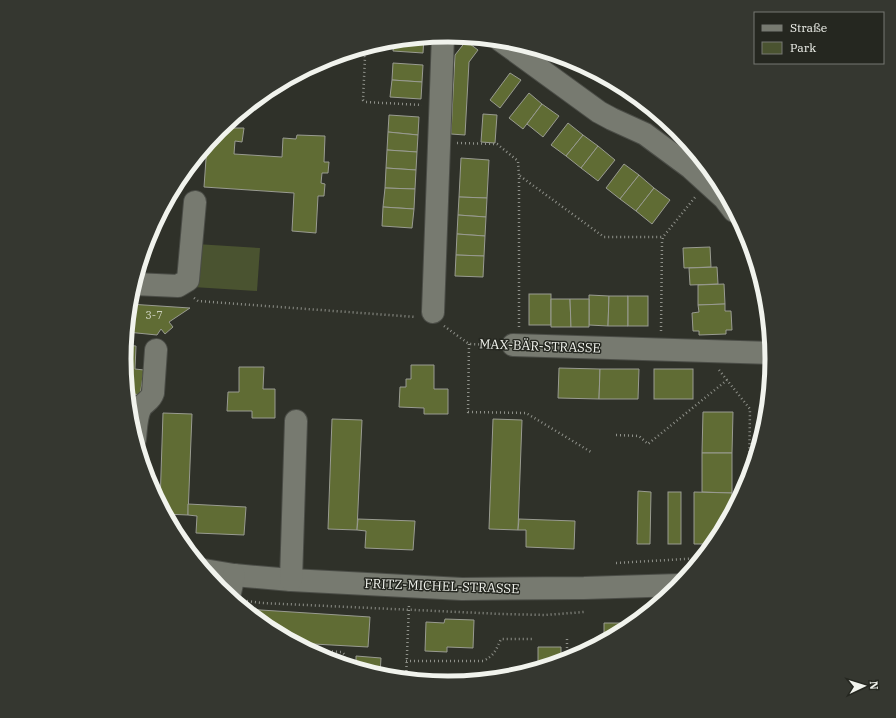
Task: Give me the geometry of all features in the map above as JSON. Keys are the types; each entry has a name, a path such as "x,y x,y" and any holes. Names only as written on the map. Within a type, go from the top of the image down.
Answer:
{"street":[{"path":"429,317 444,42"},
{"path":"512,48 599,112 645,134 691,168 717,192"},
{"path":"140,284 178,286 188,280 195,202"},
{"name":"MAX-BÄR-STRASSE","path":"516,346 765,353"},
{"path":"137,421 140,409 154,393 156,350"},
{"path":"291,580 296,421"},
{"name":"FRITZ-MICHEL-STRASSE","path":"213,572 291,580 484,589 670,585"},
{"path":"234,575 235,593"}],"path":[{"path":"362,54 365,57 363,100 365,102 440,106"},
{"path":"439,142 497,144 518,161 520,176 516,346"},
{"path":"520,176 604,237 663,237"},
{"path":"661,350 663,237 707,182"},
{"path":"178,286 198,301 429,317"},
{"name":"MAX-BÄR-STRASSE","path":"429,317 469,344 516,346"},
{"path":"469,344 468,412 526,413 591,452"},
{"path":"704,351 750,410 749,457"},
{"path":"616,435 638,436 648,444 727,380"},
{"path":"616,563 694,558"},
{"path":"406,673 410,586"},
{"path":"242,599 262,603 502,614 538,615 584,612"},
{"path":"406,661 483,661 490,658 501,639 532,639"},
{"path":"567,639 567,653"},
{"path":"325,651 342,652 345,655 345,658"}],"green space":[{"path":"196,244 260,248 257,291 193,287"}],"building":[{"path":"424,43 423,53 393,51 393,47"},
{"path":"465,43 469,43 478,50 469,62 465,135 451,134 455,55"},
{"path":"393,63 423,65 422,82 392,80"},
{"path":"510,73 521,80 500,108 490,100"},
{"path":"392,80 422,82 421,99 390,97"},
{"path":"529,93 542,104 523,129 509,118"},
{"path":"542,104 559,116 543,137 527,124"},
{"path":"483,114 497,115 495,143 481,142"},
{"path":"389,115 419,117 418,135 388,132"},
{"path":"568,123 583,135 566,156 551,145"},
{"path":"232,128 244,128 242,142 235,141 234,154 282,157 283,138 296,139 297,135 325,136 324,162 329,162 328,173 322,173 321,183 325,184 324,196 318,196 316,233 292,231 294,193 204,187 206,155"},
{"path":"388,132 418,135 417,152 387,150"},
{"path":"583,135 598,146 581,168 566,156"},
{"path":"598,146 615,160 598,181 581,168"},
{"path":"387,150 417,152 416,170 386,168"},
{"path":"461,158 489,160 487,198 459,197"},
{"path":"624,164 639,175 620,199 606,188"},
{"path":"386,168 416,170 415,189 385,188"},
{"path":"639,175 654,188 636,211 620,199"},
{"path":"385,188 415,189 414,209 383,207"},
{"path":"654,188 670,200 652,224 636,211"},
{"path":"459,197 487,198 486,217 458,215"},
{"path":"383,207 414,209 412,228 382,226"},
{"path":"458,215 486,217 485,236 457,234"},
{"path":"457,234 485,236 484,256 456,255"},
{"path":"710,247 711,267 684,268 683,248"},
{"path":"456,255 484,256 483,277 455,276"},
{"path":"717,267 718,284 690,285 689,268"},
{"path":"724,284 725,304 698,305 698,285"},
{"path":"529,294 551,294 551,325 529,325"},
{"path":"589,295 609,296 608,326 589,325"},
{"path":"609,296 628,296 628,326 608,326"},
{"path":"628,296 648,296 648,326 628,326"},
{"path":"551,299 570,299 571,327 551,327"},
{"path":"570,299 589,299 589,327 571,327"},
{"path":"136,304 190,308 169,322 173,327 165,334 161,329 157,335 133,333"},
{"path":"725,304 725,311 731,311 732,330 726,330 726,334 699,335 699,331 693,331 692,313 699,312 698,305"},
{"path":"132,346 136,346 135,369 144,370 140,395 134,394 132,380"},
{"path":"411,365 434,365 434,389 448,389 448,414 424,414 424,408 399,407 400,387 406,387 406,379 411,379"},
{"path":"239,367 264,367 263,389 275,389 275,418 252,418 252,411 227,411 228,392 239,392"},
{"path":"559,368 600,369 599,399 558,398"},
{"path":"600,369 639,369 638,399 599,399"},
{"path":"654,369 693,369 693,399 654,399"},
{"path":"703,412 733,412 732,453 702,453"},
{"path":"163,413 192,414 188,515 172,514 160,491"},
{"path":"332,419 362,420 357,530 328,529"},
{"path":"493,419 522,420 518,530 489,529"},
{"path":"702,453 732,453 732,493 702,492"},
{"path":"638,491 651,492 650,544 637,544"},
{"path":"668,492 681,492 681,544 668,544"},
{"path":"694,492 732,493 732,499 723,518 712,535 705,544 694,544"},
{"path":"188,504 246,507 244,535 196,533 197,516 188,515"},
{"path":"358,519 415,521 413,550 365,548 366,531 357,530"},
{"path":"519,519 575,521 574,549 526,547 526,530 518,530"},
{"path":"255,610 370,617 368,647 310,644 289,634"},
{"path":"445,619 474,620 473,648 447,647 447,652 425,651 426,622 444,623"},
{"path":"604,623 624,623 606,634 604,635"},
{"path":"538,647 561,647 561,655 538,663"},
{"path":"356,656 381,658 380,669 356,662"}]}
